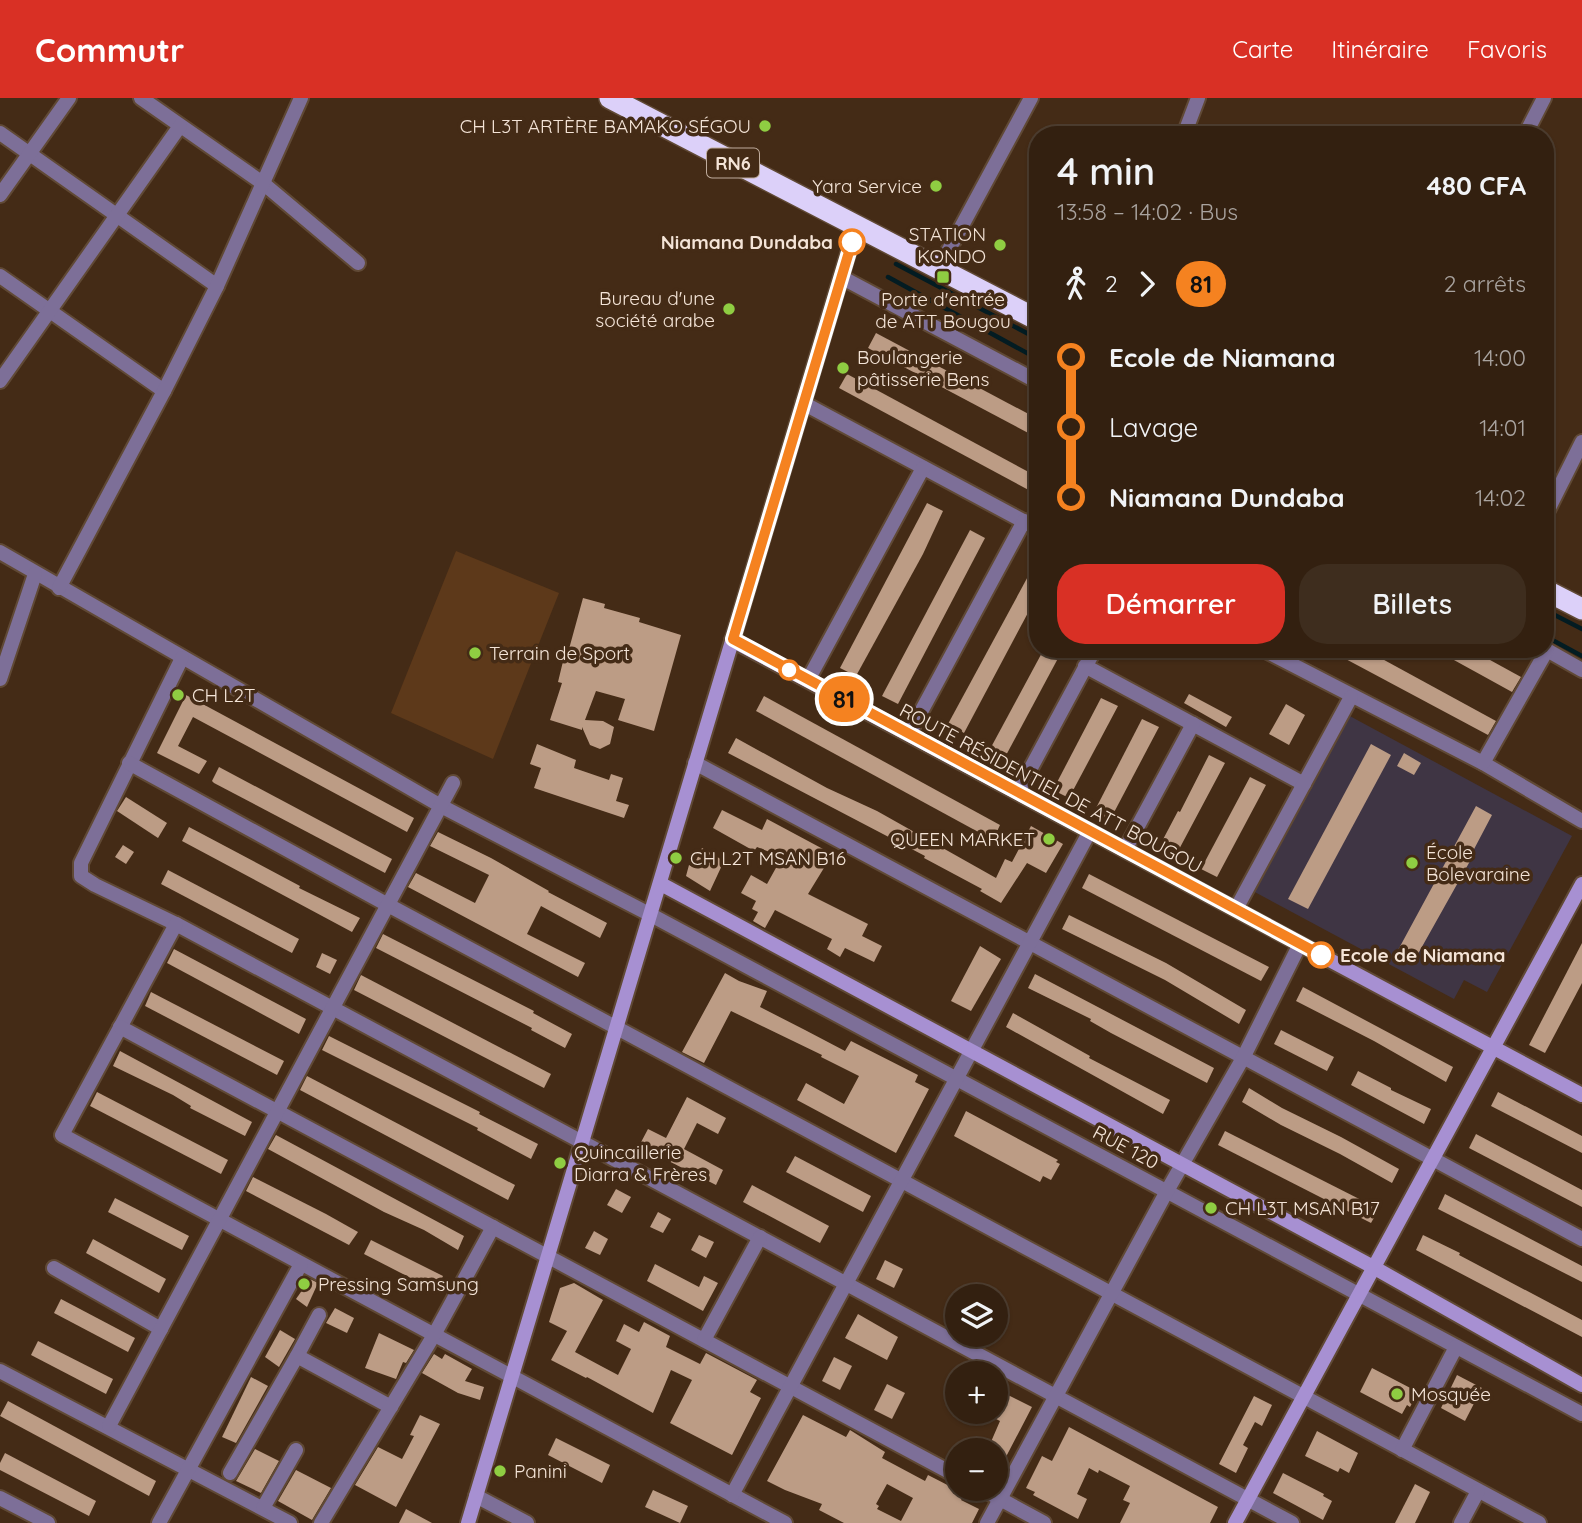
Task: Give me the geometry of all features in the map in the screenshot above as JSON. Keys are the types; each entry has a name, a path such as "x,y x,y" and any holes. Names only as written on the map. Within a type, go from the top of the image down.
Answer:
{"highway":[{"name":"RN6","path":"620,100 856,227 1029,316"},
{"path":"1554,595 1582,609"}],"street":[{"path":"0,195 69,98"},
{"path":"141,98 264,184 358,262"},
{"path":"59,588 217,286 301,98"},
{"path":"938,270 1031,98"},
{"path":"1187,126 1198,98"},
{"path":"1530,126 1544,98"},
{"path":"0,381 180,126"},
{"path":"0,133 217,286"},
{"path":"468,1523 856,227"},
{"path":"0,276 164,391"},
{"path":"841,277 1029,377"},
{"path":"803,404 1029,524"},
{"path":"1554,498 1582,442"},
{"path":"808,680 923,468"},
{"path":"909,734 1024,521"},
{"name":"RUE 120","path":"0,552 441,806 957,1078 1582,1414"},
{"path":"0,679 35,573"},
{"name":"ROUTE RÉSIDENTIEL DE ATT BOUGOU","path":"733,639 1582,1095"},
{"path":"1554,654 1582,670"},
{"path":"182,657 80,863 81,876 176,923 1292,1523"},
{"path":"1017,792 1090,658"},
{"path":"1279,658 1483,763 1582,821"},
{"path":"1483,763 1542,658"},
{"path":"1086,666 1304,784"},
{"path":"1236,909 1351,697"},
{"path":"1125,850 1193,724"},
{"path":"129,763 388,905 1539,1523"},
{"path":"695,763 1582,1239"},
{"path":"109,1426 453,783"},
{"path":"732,1495 1090,831"},
{"path":"661,884 1373,1267 1582,1385"},
{"path":"1235,1523 1582,884"},
{"path":"176,923 62,1135 785,1523"},
{"path":"1008,1484 1167,1191 1244,1058 1300,944"},
{"path":"120,1027 945,1470"},
{"path":"321,1523 434,1335 493,1227"},
{"path":"704,1340 760,1237"},
{"path":"159,1523 302,1264"},
{"path":"54,1268 161,1329"},
{"path":"230,1473 319,1315"},
{"path":"1402,1450 1456,1347"},
{"path":"297,1356 391,1407"},
{"path":"0,1371 290,1523"},
{"path":"263,1508 296,1450"},
{"path":"1461,1523 1478,1491"},
{"path":"476,1496 527,1523"},
{"path":"0,1498 48,1523"},
{"path":"987,1523 999,1501"},
{"path":"1004,1501 1044,1523"}],"shaded area":[{"name":"Terrain de Sport","path":"456,551 559,593 493,759 391,713"},
{"name":"École Bolevaraine","path":"1346,714 1572,836 1487,992 1464,980 1454,999 1251,890"}],"building":[{"path":"876,333 1029,414 1029,433 868,348"},
{"path":"847,374 1029,472 1029,490 839,388"},
{"path":"927,503 943,511 923,554 856,676 840,668"},
{"path":"970,530 985,538 898,704 882,696"},
{"path":"1029,575 1029,611 964,733 948,724"},
{"path":"583,598 605,604 604,608 640,618 639,622 681,635 654,731 618,720 625,699 596,691 585,720 603,721 614,727 610,744 600,749 590,745 582,727 582,730 550,720 562,683 558,682 566,649 569,649"},
{"path":"1039,658 1058,658 1004,759 989,751"},
{"path":"1344,658 1380,658 1496,721 1488,735"},
{"path":"1450,658 1486,658 1521,677 1512,692"},
{"path":"1189,694 1232,717 1226,727 1184,703"},
{"path":"186,695 414,818 407,832 193,717 178,746 207,761 199,774 157,753"},
{"path":"764,696 1000,825 993,840 756,711"},
{"path":"1101,698 1118,706 1069,798 1053,790"},
{"path":"1286,704 1305,715 1289,745 1269,734"},
{"path":"1142,719 1159,727 1110,820 1094,812"},
{"path":"736,738 827,788 877,811 996,878 1005,859 1012,862 1031,826 1063,844 1046,873 1027,863 1001,903 980,891 982,889 924,858 925,856 728,753"},
{"path":"537,744 576,760 574,768 609,780 611,774 623,778 616,801 629,805 624,818 534,788 541,768 530,764"},
{"path":"1371,744 1391,755 1308,909 1288,899"},
{"path":"1404,753 1421,763 1414,775 1397,766"},
{"path":"1209,755 1225,763 1176,855 1159,847"},
{"path":"219,767 392,859 385,873 214,783 212,781"},
{"path":"1250,777 1266,785 1217,877 1201,869"},
{"path":"126,797 167,823 158,838 117,811"},
{"path":"1476,806 1492,815 1472,853 1474,854 1414,961 1397,952"},
{"path":"722,810 762,830 767,819 823,849 818,857 827,863 808,894 868,924 862,936 882,946 874,962 845,948 840,957 827,949 832,939 775,910 765,928 753,921 758,912 752,909 756,901 741,893 751,875 767,884 782,857 757,847 754,851 713,828"},
{"path":"189,827 300,886 299,888 360,918 352,932 182,841"},
{"path":"438,832 491,858 607,923 600,938 541,906 527,934 585,963 578,977 408,887 416,873 475,903 489,875 430,846"},
{"path":"123,845 134,852 126,864 115,857"},
{"path":"702,848 724,861 710,891 686,876 689,865 693,867"},
{"path":"168,870 299,939 292,953 161,884"},
{"path":"1089,874 1269,967 1261,981 1082,888"},
{"path":"1069,915 1166,963 1246,1010 1239,1024 1165,980 1062,929"},
{"path":"383,934 534,1011 533,1013 572,1034 565,1048 531,1030 532,1028 376,948"},
{"path":"1582,943 1582,983 1545,1053 1529,1045"},
{"path":"980,946 1001,959 971,1011 951,1001"},
{"path":"174,949 306,1019 299,1034 167,963"},
{"path":"322,953 337,960 330,974 316,967"},
{"path":"725,973 767,991 760,1007 845,1051 851,1041 918,1075 915,1082 929,1089 896,1153 797,1100 806,1083 844,1104 859,1076 731,1011 704,1063 682,1052"},
{"path":"1035,974 1214,1068 1207,1083 1111,1033 1090,1021 1091,1019 1028,988"},
{"path":"361,975 551,1074 544,1088 354,990"},
{"path":"1303,987 1453,1067 1446,1082 1296,1001"},
{"path":"151,992 284,1061 277,1075 145,1006"},
{"path":"1013,1013 1090,1056 1089,1058 1170,1100 1163,1114 1006,1027"},
{"path":"1281,1030 1334,1057 1327,1071 1274,1044"},
{"path":"329,1036 538,1144 531,1159 477,1130 478,1128 322,1050"},
{"path":"120,1051 252,1122 245,1136 190,1108 191,1106 173,1095 113,1066"},
{"path":"1358,1071 1431,1109 1424,1124 1351,1085"},
{"path":"307,1076 515,1185 508,1200 300,1090"},
{"path":"1249,1088 1399,1169 1392,1183 1242,1102"},
{"path":"97,1092 228,1160 221,1174 90,1106"},
{"path":"1498,1092 1582,1136 1582,1153 1491,1106"},
{"path":"687,1097 726,1118 718,1134 697,1123 684,1149 723,1170 716,1185 639,1146 648,1129 666,1138"},
{"path":"966,1111 1058,1160 1056,1162 1060,1164 1051,1180 1043,1176 1040,1182 954,1136"},
{"path":"1225,1131 1379,1209 1371,1223 1218,1145"},
{"path":"1476,1134 1582,1190 1582,1207 1469,1148"},
{"path":"276,1135 464,1236 458,1250 268,1149"},
{"path":"795,1156 871,1196 863,1212 786,1172"},
{"path":"253,1177 358,1232 349,1245 284,1211 246,1191"},
{"path":"752,1185 829,1226 820,1243 743,1202"},
{"path":"616,1189 631,1197 622,1213 607,1205"},
{"path":"1445,1194 1582,1266 1582,1282 1438,1209"},
{"path":"115,1198 189,1236 182,1250 108,1212"},
{"path":"658,1212 671,1219 663,1233 650,1227"},
{"path":"594,1231 608,1239 600,1255 585,1248"},
{"path":"699,1235 714,1242 706,1258 691,1250"},
{"path":"1423,1235 1582,1320 1582,1337 1416,1250"},
{"path":"93,1239 166,1279 159,1293 86,1253"},
{"path":"371,1240 443,1276 436,1291 364,1254"},
{"path":"885,1260 903,1269 894,1288 876,1279"},
{"path":"655,1264 699,1287 704,1276 718,1283 703,1311 647,1281"},
{"path":"310,1279 318,1283 307,1307 296,1299"},
{"path":"574,1283 603,1300 575,1352 601,1366 618,1375 631,1349 616,1341 624,1324 639,1332 644,1322 670,1336 666,1347 700,1364 706,1353 757,1380 750,1392 761,1398 732,1455 670,1423 692,1380 671,1370 653,1413 551,1360 567,1331 549,1322 560,1288"},
{"path":"61,1299 135,1338 128,1352 54,1313"},
{"path":"335,1308 354,1318 347,1333 326,1323"},
{"path":"858,1314 898,1337 887,1360 845,1338"},
{"path":"280,1330 295,1339 279,1367 265,1357"},
{"path":"379,1333 414,1350 406,1363 403,1362 396,1379 365,1368"},
{"path":"38,1341 113,1379 106,1394 31,1355"},
{"path":"434,1354 442,1359 445,1354 472,1369 465,1381 484,1387 480,1400 458,1393 422,1373"},
{"path":"834,1357 852,1366 840,1390 822,1381"},
{"path":"1372,1368 1418,1392 1410,1407 1407,1405 1402,1414 1360,1392"},
{"path":"1457,1375 1482,1388 1465,1421 1441,1408"},
{"path":"251,1377 268,1386 236,1443 222,1437"},
{"path":"887,1384 905,1393 892,1419 874,1410"},
{"path":"1008,1395 1032,1407 1008,1453 1008,1438 993,1438 999,1424 1008,1424"},
{"path":"1254,1396 1272,1405 1262,1426 1255,1422 1243,1445 1248,1448 1236,1473 1219,1464"},
{"path":"8,1401 156,1481 149,1496 0,1416"},
{"path":"420,1415 440,1424 396,1507 355,1485 378,1447 402,1459 414,1436 410,1435"},
{"path":"803,1415 846,1437 850,1430 885,1452 882,1458 925,1481 928,1475 945,1484 945,1501 963,1501 979,1509 972,1523 844,1523 819,1510 822,1504 767,1481","holes":["887,1484 913,1498 901,1521 877,1509 879,1506 876,1504"]},
{"path":"1069,1427 1218,1507 1210,1523 1120,1523 1130,1503 1123,1500 1130,1486 1099,1470 1098,1473 1089,1468 1077,1494 1087,1499 1078,1519 1033,1495 1035,1492 1026,1488 1042,1456 1052,1461"},
{"path":"1317,1431 1358,1453 1349,1473 1340,1468 1338,1472 1305,1456"},
{"path":"556,1438 610,1465 602,1483 548,1455"},
{"path":"255,1449 279,1461 261,1493 236,1481"},
{"path":"5,1453 96,1501 89,1516 0,1470"},
{"path":"296,1470 331,1488 312,1520 278,1501"},
{"path":"1283,1473 1324,1494 1323,1496 1332,1501 1323,1520 1273,1493"},
{"path":"1415,1484 1430,1492 1415,1523 1395,1523"},
{"path":"653,1490 688,1506 680,1523 645,1507"},
{"path":"406,1509 432,1523 399,1523"}],"waterway":[{"path":"896,264 1029,334"},
{"path":"888,277 1029,354"},
{"path":"1554,615 1582,629"},
{"path":"1554,641 1582,656"}],"bus line":[{"name":"81","path":"852,242 733,639 1321,955"}],"place":[{"name":"CH L3T ARTÈRE BAMAKO SÉGOU","path":"765,126"},
{"name":"Yara Service","path":"936,186"},
{"name":"Niamana Dundaba","path":"852,242"},
{"name":"STATION KONDO","path":"1000,245"},
{"name":"Porte d'entrée de ATT Bougou","path":"943,277"},
{"name":"Bureau d'une société arabe","path":"729,309"},
{"name":"Boulangerie pâtisserie Bens","path":"843,368"},
{"name":"Terrain de Sport","path":"475,653"},
{"name":"CH L2T","path":"178,695"},
{"name":"QUEEN MARKET","path":"1049,839"},
{"name":"CH L2T MSAN B16","path":"676,858"},
{"name":"École Bolevaraine","path":"1412,863"},
{"name":"Ecole de Niamana","path":"1321,955"},
{"name":"Quincaillerie Diarra & Frères","path":"560,1163"},
{"name":"CH L3T MSAN B17","path":"1211,1208"},
{"name":"Pressing Samsung","path":"304,1284"},
{"name":"Mosquée","path":"1397,1394"},
{"name":"Panini","path":"500,1471"}]}
